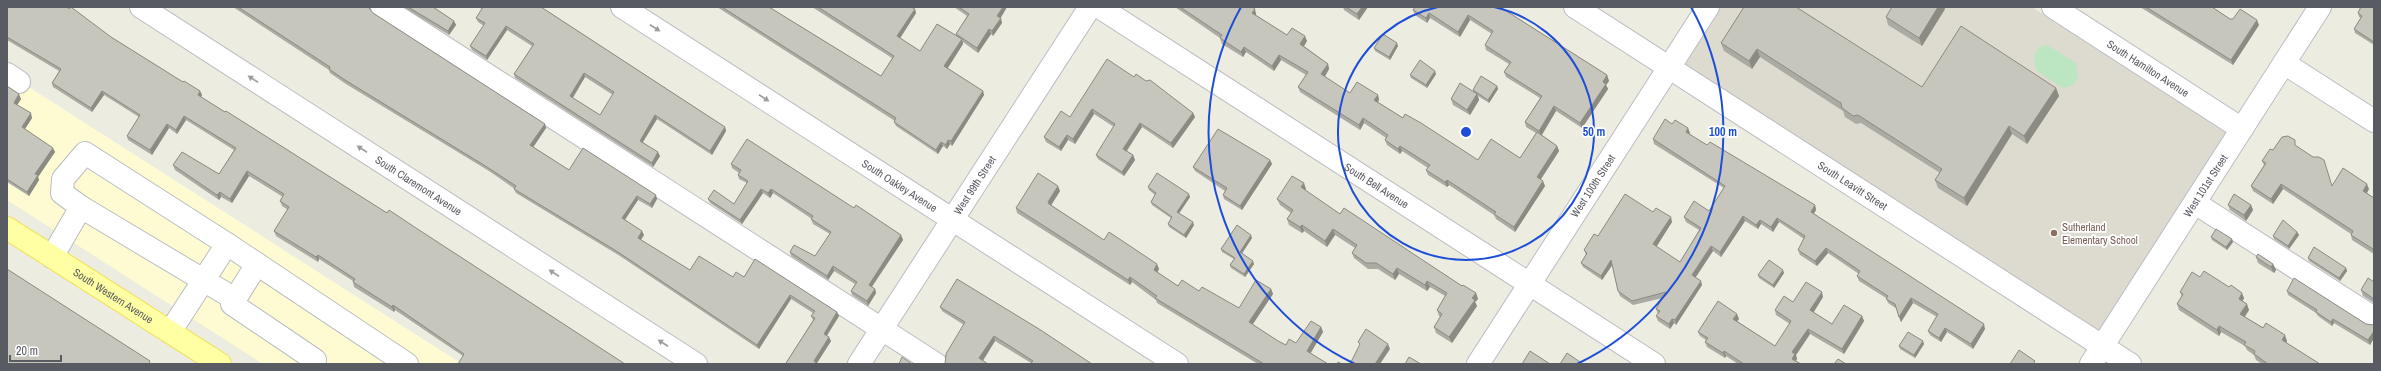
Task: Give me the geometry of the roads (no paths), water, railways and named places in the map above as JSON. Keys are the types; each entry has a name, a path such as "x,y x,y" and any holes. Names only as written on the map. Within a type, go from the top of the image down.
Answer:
{"main road":[{"name":"South Western Avenue","path":"7,228 220,364"}],"street":[{"name":"South Claremont Avenue","path":"141,7 696,364"},
{"path":"382,7 936,364"},
{"name":"South Oakley Avenue","path":"622,7 1177,364"},
{"name":"West 99th Street","path":"860,364 1090,7"},
{"name":"South Bell Avenue","path":"1099,7 1654,364"},
{"name":"South Leavitt Street","path":"1575,7 1669,67 2097,355 2130,364"},
{"name":"West 100th Street","path":"1478,364 1708,7"},
{"name":"South Hamilton Avenue","path":"2053,7 2242,129"},
{"name":"West 101st Street","path":"2097,355 2320,7"},
{"path":"2284,63 2374,121"},
{"path":"235,299 81,207 62,193 63,179 85,153 227,244 406,364"},
{"path":"2195,203 2374,318"},
{"path":"52,257 81,207"},
{"path":"170,332 227,244"},
{"path":"257,264 232,304 316,362"}],"place":[{"name":"Sutherland Elementary School","path":"2054,233"}]}
